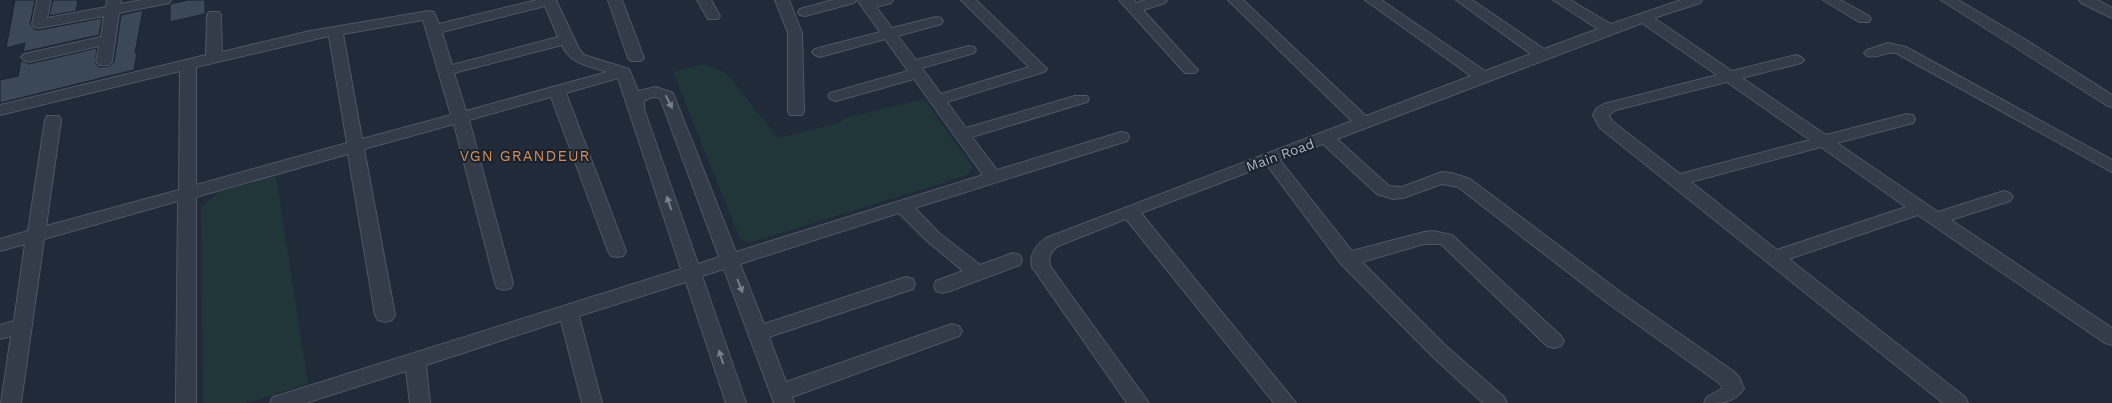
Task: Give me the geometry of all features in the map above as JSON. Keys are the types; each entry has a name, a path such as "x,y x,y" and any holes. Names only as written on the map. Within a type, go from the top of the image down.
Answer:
{"street":[{"path":"44,0 39,24 113,6 164,0"},
{"path":"615,0 636,58"},
{"path":"704,0 713,16"},
{"path":"782,0 795,33 796,112"},
{"path":"805,12 849,0"},
{"path":"886,0 866,2 994,177"},
{"path":"937,100 1039,69 968,0"},
{"path":"1130,4 1160,0"},
{"path":"1235,0 1364,123"},
{"path":"1372,0 1484,78"},
{"path":"1463,0 1543,55"},
{"path":"1560,0 1610,30"},
{"name":"Main Road","path":"1139,403 1041,267 1039,261 1043,249 1052,242 1129,211 1543,55 1695,0"},
{"path":"1830,0 1864,19"},
{"path":"1948,0 2016,40 2112,102"},
{"path":"2086,0 2112,14"},
{"path":"433,30 550,1 572,51 579,58 624,72"},
{"path":"1130,4 1190,70"},
{"path":"104,62 113,6"},
{"path":"214,15 214,58"},
{"path":"0,110 335,31 429,15 460,118 504,283"},
{"path":"1644,17 1935,219 2112,338"},
{"path":"820,52 936,21"},
{"path":"335,31 384,315"},
{"path":"446,71 566,39"},
{"path":"29,57 108,40"},
{"path":"1872,52 1888,47 1901,50 2112,167"},
{"path":"836,96 969,50"},
{"path":"1796,60 1729,76 1603,111 1601,115 1606,124 1775,257 1939,390 1958,403"},
{"path":"186,403 188,65"},
{"path":"0,245 624,72"},
{"path":"624,72 736,403"},
{"path":"557,90 617,251"},
{"path":"637,108 636,100 645,94 664,92 668,96 782,398 952,331"},
{"path":"963,134 1081,99"},
{"path":"1678,180 1907,119"},
{"path":"11,403 53,120"},
{"path":"280,403 1121,137"},
{"path":"1326,138 1383,190 1389,193 1402,192 1440,177 1456,178 1464,183 1616,299 1726,378 1734,389 1732,394 1714,403"},
{"path":"1270,158 1348,259 1439,351 1497,403"},
{"path":"1935,219 2004,197"},
{"path":"902,206 933,237 978,273"},
{"path":"1775,257 1920,208"},
{"path":"1129,211 1286,403"},
{"path":"1348,259 1433,236 1446,240 1554,341"},
{"path":"943,286 1013,260"},
{"path":"758,333 906,284"},
{"path":"568,311 592,403"},
{"path":"0,332 23,325"},
{"path":"415,360 420,403"}],"green space":[{"path":"704,64 726,73 778,138 842,122 841,119 924,99 973,167 968,175 749,243 740,239 673,72"},
{"path":"276,176 308,384 246,403 203,403 201,207 219,192"}],"building":[{"path":"15,0 35,0 30,24 34,29 39,30 102,18 99,35 23,52 25,43 6,48"},
{"path":"53,0 78,0 76,11 49,16"},
{"path":"188,0 205,0 205,14 170,22 170,4"},
{"path":"143,10 135,53 137,53 134,70 0,103 0,80 18,76 21,60 29,64 97,48 95,63 99,67 110,66 114,62 121,15"}],"district":[{"name":"VGN GRANDEUR","path":"525,156"}]}
